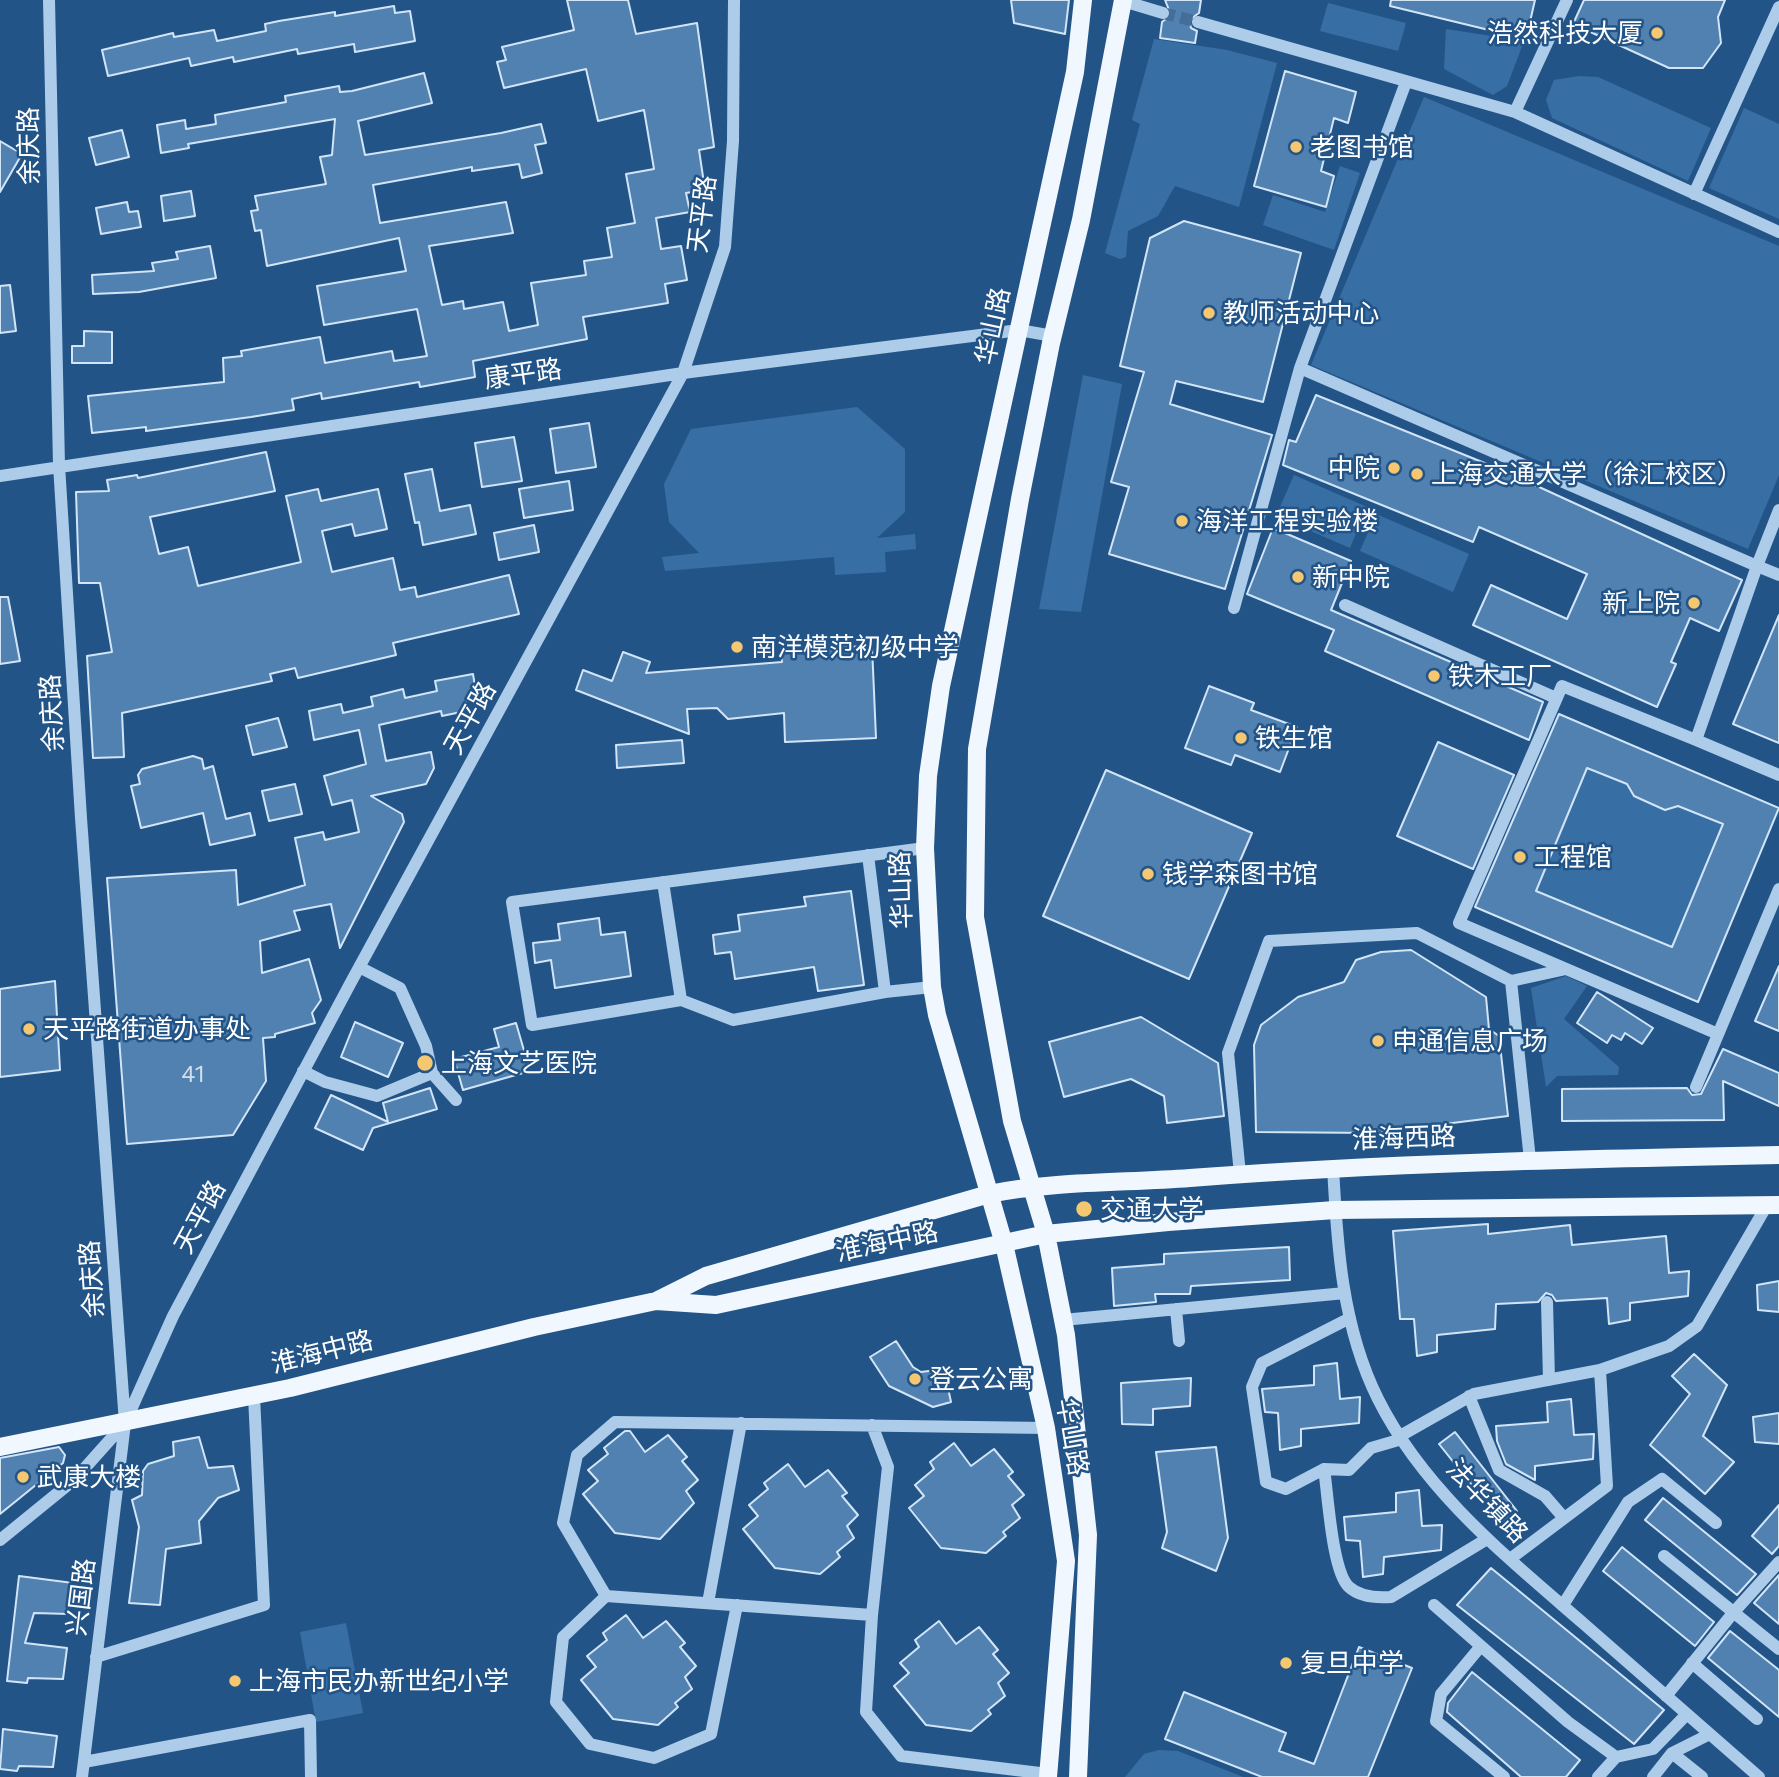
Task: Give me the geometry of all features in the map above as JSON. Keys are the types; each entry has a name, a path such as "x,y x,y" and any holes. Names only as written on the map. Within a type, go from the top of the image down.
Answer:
{"main road":[{"name":"华山路","path":"1048,1776 1066,1561 1045,1428 1004,1244 937,1015 932,987 925,848 928,776 941,687 1075,72 1083,0"},
{"name":"华山路","path":"1078,1777 1088,1535 1063,1320 1046,1234 1012,1121 975,917 977,749 1020,499 1053,336 1081,220 1123,1"},
{"name":"淮海西路","path":"1032,1186 1100,1185 1333,1167 1779,1155"},
{"name":"淮海中路","path":"0,1447 254,1396 534,1327 656,1301 706,1276 989,1194 1032,1186"},
{"path":"1046,1234 1335,1210 1773,1205"},
{"name":"淮海中路","path":"656,1301 716,1305 1046,1234"}],"street":[{"name":"余庆路","path":"49,0 60,466 81,818 125,1423"},
{"name":"天平路","path":"125,1423 173,1316 303,1071 683,373 725,247 733,141 734,0"},
{"path":"1515,112 1567,0"},
{"path":"1123,1 1163,13"},
{"path":"1694,194 1779,7"},
{"path":"1198,22 1515,112 1779,232"},
{"path":"1234,608 1300,368 1406,82"},
{"name":"康平路","path":"0,475 683,373 1019,330 1053,336"},
{"path":"1300,368 1779,575"},
{"path":"1696,740 1779,510"},
{"path":"1345,605 1556,698"},
{"path":"1718,1034 1459,923 1562,686 1779,775"},
{"path":"925,848 512,902 533,1025 681,1000 733,1020 885,992 932,987"},
{"path":"868,856 885,992"},
{"path":"663,882 681,1000"},
{"path":"1696,1087 1779,889"},
{"path":"1240,1174 1228,1053 1269,941 1417,933 1511,981 1566,969"},
{"path":"361,968 400,988 426,1046 432,1073 456,1100"},
{"path":"1511,981 1530,1160"},
{"path":"303,1071 325,1082 377,1096 432,1073"},
{"name":"法华镇路","path":"1333,1167 1335,1232 1350,1318 1378,1399 1401,1437 1441,1490 1487,1539 1759,1777"},
{"path":"1350,1318 1262,1363 1252,1387 1266,1482 1286,1489 1324,1469 1349,1470 1371,1448 1401,1437 1469,1396 1600,1370 1669,1346 1697,1326 1773,1205"},
{"path":"1063,1320 1345,1293"},
{"path":"1547,1301 1549,1380"},
{"path":"1176,1309 1179,1341"},
{"path":"1510,1559 1607,1486 1600,1370"},
{"path":"96,1657 264,1605 254,1396"},
{"path":"1469,1396 1499,1470 1545,1496 1564,1518"},
{"path":"606,1596 563,1523 577,1455 615,1422 1045,1428"},
{"path":"0,1540 75,1479 125,1423"},
{"name":"兴国路","path":"82,1777 125,1423"},
{"path":"708,1603 741,1423"},
{"path":"872,1425 888,1467 872,1615 866,1712 901,1756 1048,1776"},
{"path":"1324,1469 1340,1572 1349,1587 1374,1599 1391,1597 1487,1539"},
{"path":"1563,1605 1628,1502 1661,1479 1716,1523"},
{"path":"1664,1556 1779,1649"},
{"path":"1666,1696 1733,1613 1779,1562"},
{"path":"737,1605 711,1734 654,1758 590,1744 556,1702 562,1637 606,1596 737,1605 872,1615"},
{"path":"1434,1605 1567,1722 1615,1757"},
{"path":"1481,1646 1441,1694 1436,1721 1504,1777"},
{"path":"1692,1663 1757,1719"},
{"path":"1598,1777 1615,1757 1653,1749 1686,1714"},
{"path":"84,1762 310,1720 311,1777"},
{"path":"1653,1777 1672,1753 1710,1734"},
{"path":"1672,1753 1702,1777"}],"shaded area":[{"path":"1328,3 1406,23 1398,51 1320,31"},
{"path":"1446,29 1524,41 1507,86 1493,95 1444,69"},
{"path":"1154,39 1227,50 1277,63 1239,207 1175,186 1158,216 1128,231 1126,257 1120,259 1105,253 1140,124 1132,120"},
{"path":"1579,76 1598,77 1711,128 1688,181 1552,118 1546,100 1554,80"},
{"path":"1424,97 1779,246 1779,475 1748,549 1311,365"},
{"path":"1744,108 1779,124 1779,219 1709,188"},
{"path":"1340,166 1360,173 1334,250 1263,225 1273,195 1325,212"},
{"path":"1083,375 1122,384 1081,612 1039,609"},
{"path":"857,407 905,449 905,512 877,538 915,534 916,549 885,552 886,572 835,575 834,557 665,571 662,557 699,553 669,522 664,484 691,429"},
{"path":"1294,475 1367,507 1350,548 1276,516"},
{"path":"1376,514 1469,554 1453,592 1360,551"},
{"path":"1587,768 1627,784 1634,796 1665,810 1678,806 1723,824 1672,947 1536,891"},
{"path":"1566,976 1587,986 1564,1019 1619,1067 1618,1075 1557,1076 1546,1087 1531,988"},
{"path":"346,1623 363,1713 316,1722 300,1632"},
{"path":"1159,1750 1178,1751 1243,1777 1125,1777 1144,1754"}],"building":[{"path":"567,0 628,0 636,34 697,23 714,147 699,150 705,190 686,193 690,212 656,218 661,249 681,246 687,280 665,284 668,303 583,317 587,339 473,361 475,377 420,387 419,382 322,399 321,393 292,399 294,410 251,417 146,431 146,427 92,433 88,396 224,382 223,358 242,356 241,351 320,337 325,363 392,351 394,361 427,356 417,309 324,325 317,286 406,271 399,238 267,266 261,230 255,231 251,211 258,210 255,196 326,184 320,157 332,155 335,119 188,144 189,148 161,153 157,125 185,120 186,129 216,124 215,115 286,102 285,96 339,86 340,92 352,91 424,73 432,103 358,121 365,155 541,124 546,143 535,145 542,173 522,178 519,164 472,171 472,167 373,185 380,223 506,202 513,233 429,246 442,305 463,301 464,309 503,302 509,331 538,325 531,283 586,275 584,261 612,257 607,228 635,223 626,174 654,169 644,110 598,121 586,69 504,88 497,62 506,60 502,47 574,30"},
{"path":"1011,0 1069,0 1065,34 1014,23"},
{"path":"1165,0 1201,0 1199,13 1189,20 1191,28 1197,31 1195,43 1160,38 1162,22 1171,15"},
{"path":"1391,0 1535,0 1526,39 1390,6"},
{"name":"浩然科技大厦","path":"1584,0 1725,0 1718,17 1721,43 1703,68 1669,68 1573,24"},
{"path":"394,6 395,13 410,11 415,41 355,52 354,44 298,54 297,49 234,62 233,57 191,66 189,58 108,76 102,50 173,33 174,37 214,30 217,41 266,31 265,24 279,21 335,12 335,16"},
{"name":"老图书馆","path":"1285,71 1356,92 1348,123 1334,118 1321,171 1334,176 1326,207 1254,186"},
{"path":"122,130 129,157 96,165 89,138"},
{"path":"0,141 22,154 0,192"},
{"path":"191,191 195,216 164,221 161,196"},
{"path":"127,202 129,212 138,211 141,227 101,234 96,208"},
{"path":"1184,221 1301,253 1263,402 1176,381 1170,404 1272,435 1225,589 1109,554 1129,487 1111,482 1144,372 1120,366 1150,238"},
{"path":"210,246 216,278 139,292 93,294 92,275 154,271 152,263 178,259 176,252"},
{"path":"10,285 16,331 0,333 0,286"},
{"path":"84,331 112,332 112,363 72,363 72,346 84,346"},
{"path":"1316,395 1502,470 1742,580 1719,631 1690,618 1671,662 1676,664 1657,707 1473,625 1491,585 1567,619 1587,574 1479,527 1473,542 1283,465 1289,440 1296,442"},
{"path":"589,423 596,467 556,473 550,429"},
{"path":"514,437 522,481 482,487 475,443"},
{"path":"266,452 275,491 150,517 159,554 188,547 198,586 301,562 286,496 318,489 321,501 378,489 387,529 355,536 352,524 322,531 332,572 393,558 400,590 415,587 417,597 509,575 519,614 393,643 396,655 298,678 295,668 270,674 272,681 122,713 124,757 93,758 87,656 112,652 100,583 79,583 76,492 109,491 107,480 137,475 138,478"},
{"path":"432,469 440,511 470,505 476,534 423,545 419,522 415,523 405,474"},
{"path":"569,481 573,510 524,518 519,489"},
{"path":"534,525 539,552 499,560 494,533"},
{"path":"1273,528 1351,561 1331,610 1543,702 1529,740 1325,651 1334,630 1247,594"},
{"path":"0,597 8,597 20,661 0,664"},
{"path":"1779,615 1779,743 1733,724"},
{"path":"872,646 876,738 785,742 784,713 728,719 717,708 687,709 689,734 576,690 583,670 612,681 623,652 650,662 646,673 782,662 781,649"},
{"path":"473,674 475,686 461,712 442,716 441,711 379,725 386,761 431,752 434,768 426,784 371,796 402,814 404,822 340,948 331,904 294,911 300,930 260,941 262,973 309,959 321,1000 312,1013 315,1023 275,1034 275,1037 263,1038 266,1081 233,1135 127,1144 107,878 236,870 238,905 305,885 295,838 323,832 325,840 359,832 352,800 332,805 324,776 366,764 359,730 314,740 309,711 341,704 343,713 373,706 371,697 403,689 405,698 437,691 435,681"},
{"name":"铁生馆","path":"1209,686 1254,703 1251,710 1297,727 1280,772 1235,755 1231,765 1185,748"},
{"name":"工程馆","path":"1559,714 1779,808 1698,1002 1475,907","holes":["1587,768 1627,784 1634,796 1665,810 1678,806 1723,824 1672,947 1536,891"]},
{"path":"278,718 287,747 253,755 246,726"},
{"path":"682,740 684,763 617,768 616,745"},
{"path":"1438,742 1514,775 1473,869 1397,836"},
{"path":"193,756 202,759 204,769 213,766 226,819 250,813 255,835 210,845 203,813 141,828 131,786 140,784 138,775 142,769"},
{"name":"钱学森图书馆","path":"1106,770 1252,833 1189,979 1043,916"},
{"path":"295,784 302,814 269,821 262,791"},
{"path":"851,891 864,985 818,991 814,967 735,979 731,952 715,954 713,935 740,931 738,915 806,906 804,897"},
{"path":"599,918 601,935 625,932 631,976 555,988 551,960 535,963 533,943 560,940 558,924"},
{"name":"申通信息广场","path":"1411,950 1486,997 1489,1029 1499,1036 1508,1116 1373,1133 1256,1132 1254,1045 1261,1025 1298,997 1344,982 1356,960 1381,952"},
{"path":"1779,966 1779,1031 1755,1021"},
{"name":"天平路街道办事处","path":"55,981 60,1070 0,1077 0,989"},
{"path":"1597,992 1653,1028 1642,1044 1625,1033 1621,1040 1612,1035 1607,1043 1577,1023"},
{"path":"1141,1017 1218,1063 1224,1116 1167,1123 1164,1096 1131,1079 1064,1097 1049,1042"},
{"path":"355,1022 403,1043 388,1077 341,1057"},
{"path":"516,1023 530,1071 463,1090 454,1059 499,1047 494,1029"},
{"path":"1723,1049 1779,1073 1779,1106 1723,1081 1724,1120 1562,1121 1562,1089 1687,1088 1692,1095 1701,1094"},
{"path":"430,1088 437,1109 373,1128 363,1150 315,1128 331,1095 388,1122 383,1103"},
{"path":"1488,1224 1488,1234 1570,1225 1572,1245 1666,1236 1669,1273 1689,1271 1688,1296 1630,1303 1630,1320 1609,1324 1607,1298 1556,1301 1552,1295 1546,1293 1538,1302 1496,1304 1495,1329 1437,1335 1437,1352 1417,1356 1414,1319 1400,1319 1393,1231"},
{"path":"1289,1247 1290,1280 1191,1286 1190,1294 1155,1294 1156,1302 1114,1306 1112,1268 1164,1264 1164,1254"},
{"path":"1779,1281 1779,1312 1758,1310 1757,1285"},
{"name":"登云公寓","path":"896,1341 913,1367 921,1372 944,1369 951,1402 933,1407 889,1386 870,1357"},
{"path":"1694,1354 1727,1385 1703,1436 1734,1462 1705,1494 1650,1445 1690,1394 1672,1376"},
{"path":"1337,1363 1340,1399 1360,1397 1359,1423 1301,1429 1301,1446 1280,1450 1278,1413 1265,1412 1262,1389 1314,1385 1314,1366"},
{"path":"1191,1378 1190,1406 1153,1409 1153,1425 1122,1424 1121,1383"},
{"path":"1571,1399 1574,1435 1594,1434 1593,1459 1535,1466 1535,1480 1506,1464 1497,1441 1496,1426 1548,1422 1547,1402"},
{"path":"1779,1413 1779,1444 1755,1442 1753,1417"},
{"path":"625,1431 630,1431 645,1452 668,1435 687,1457 682,1461 698,1480 686,1491 694,1503 660,1539 615,1533 583,1494 598,1481 588,1470 608,1454 604,1448"},
{"path":"1455,1432 1517,1511 1502,1523 1439,1444"},
{"path":"199,1437 208,1468 233,1466 239,1490 218,1498 199,1521 201,1543 166,1549 160,1605 129,1603 139,1527 132,1500 142,1495 143,1471 148,1464 174,1456 173,1442"},
{"path":"954,1443 971,1466 994,1449 1013,1472 1008,1476 1024,1495 1012,1505 1020,1518 1003,1532 1006,1536 986,1553 941,1548 909,1508 924,1496 915,1485 934,1469 930,1462"},
{"name":"武康大楼","path":"59,1447 65,1455 63,1463 0,1514 0,1458"},
{"path":"1216,1447 1228,1538 1216,1571 1162,1548 1167,1532 1156,1452"},
{"path":"788,1464 805,1487 828,1470 847,1493 842,1496 858,1515 847,1526 854,1538 837,1552 840,1557 820,1574 775,1568 743,1529 758,1516 749,1505 768,1489 764,1483"},
{"path":"1419,1490 1422,1526 1442,1525 1441,1550 1384,1557 1383,1574 1363,1577 1360,1541 1346,1540 1344,1517 1396,1512 1396,1493"},
{"path":"1663,1498 1756,1574 1737,1595 1645,1520"},
{"path":"1779,1505 1779,1546 1772,1554 1752,1536"},
{"path":"1622,1547 1714,1622 1695,1646 1603,1571"},
{"path":"1491,1568 1664,1710 1634,1744 1457,1605"},
{"path":"1779,1575 1779,1624 1754,1603"},
{"path":"19,1576 73,1583 69,1614 34,1613 25,1643 67,1648 63,1679 28,1678 27,1683 7,1681"},
{"path":"626,1615 643,1638 666,1621 685,1643 680,1647 696,1666 685,1677 692,1689 675,1703 678,1707 658,1725 613,1719 581,1680 596,1667 587,1656 607,1640 603,1633"},
{"path":"939,1621 956,1644 979,1627 998,1650 993,1654 1009,1673 998,1683 1005,1696 988,1710 991,1714 971,1731 926,1725 894,1686 909,1673 900,1663 919,1647 915,1640"},
{"path":"1730,1631 1779,1670 1779,1717 1708,1658"},
{"path":"1359,1647 1412,1668 1368,1777 1262,1777 1165,1739 1184,1692 1286,1733 1279,1751 1314,1764"},
{"path":"1472,1672 1580,1760 1566,1777 1521,1777 1447,1712 1448,1703"},
{"path":"3,1729 57,1736 53,1767 19,1766 17,1771 0,1769"}],"tunnel":[{"path":"1163,13 1198,22"}],"place":[{"name":"浩然科技大厦","path":"1657,33"},
{"name":"老图书馆","path":"1296,147"},
{"name":"教师活动中心","path":"1209,313"},
{"name":"中院","path":"1394,468"},
{"name":"上海交通大学（徐汇校区）","path":"1417,474"},
{"name":"海洋工程实验楼","path":"1182,521"},
{"name":"新中院","path":"1298,577"},
{"name":"新上院","path":"1694,603"},
{"name":"南洋模范初级中学","path":"737,647"},
{"name":"铁木工厂","path":"1434,676"},
{"name":"铁生馆","path":"1241,738"},
{"name":"工程馆","path":"1520,857"},
{"name":"钱学森图书馆","path":"1148,874"},
{"name":"天平路街道办事处","path":"29,1029"},
{"name":"申通信息广场","path":"1378,1041"},
{"name":"上海文艺医院","path":"425,1063"},
{"name":"交通大学","path":"1084,1209"},
{"name":"登云公寓","path":"915,1379"},
{"name":"武康大楼","path":"23,1477"},
{"name":"复旦中学","path":"1286,1663"},
{"name":"上海市民办新世纪小学","path":"235,1681"}]}
